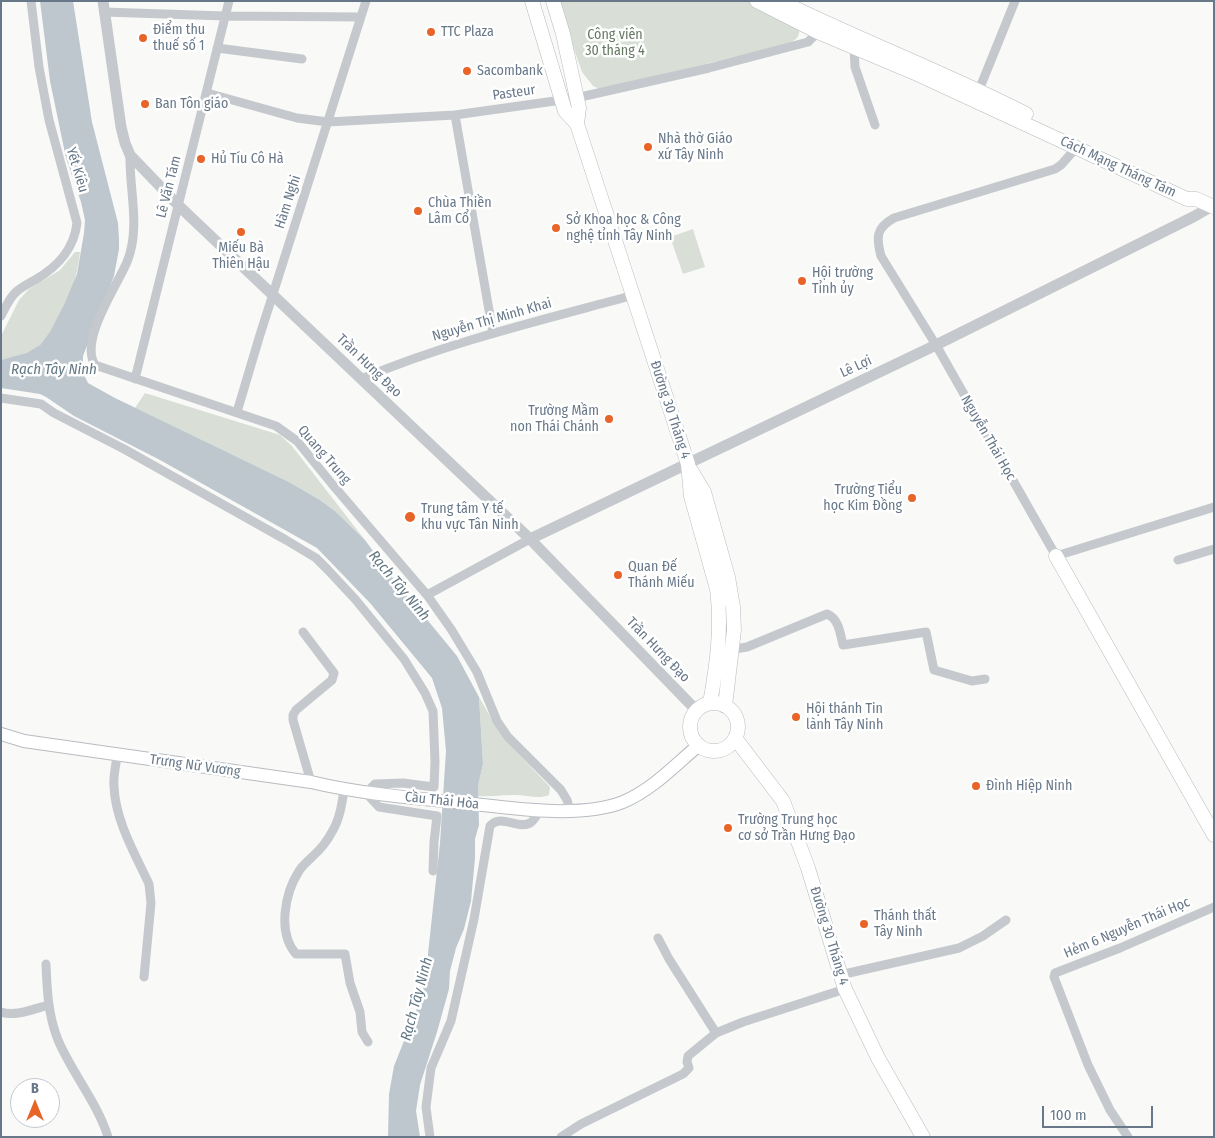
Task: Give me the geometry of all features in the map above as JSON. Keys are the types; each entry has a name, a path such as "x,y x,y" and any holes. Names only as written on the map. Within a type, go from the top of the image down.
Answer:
{"main road":[{"name":"Đường 30 Tháng 4","path":"553,1 563,34 579,112 577,124"},
{"name":"Cách Mạng Tháng Tám","path":"757,1 943,80 1078,144 1191,191 1196,198 1213,206"},
{"name":"Cách Mạng Tháng Tám","path":"780,1 820,27"},
{"name":"Đường 30 Tháng 4","path":"533,5 565,111 577,124 688,464 691,496 717,589 720,622 710,703"},
{"name":"Cách Mạng Tháng Tám","path":"943,80 980,90 1078,144"},
{"path":"688,464 704,492 728,577 734,630 725,706"},
{"name":"Nguyễn Thái Học","path":"1056,556 1214,835"},
{"path":"710,703 725,706 736,718 737,732 735,738 730,744 718,750 704,749 698,745 690,732 690,724 696,710 710,703"},
{"name":"Trưng Nữ Vương","path":"1,734 24,741 117,756 311,782 344,790 388,796"},
{"name":"Đường 30 Tháng 4","path":"735,738 783,801 808,868 845,989 878,1058 924,1137"},
{"path":"540,810 600,808 623,802 652,785 698,745"},
{"name":"Cầu Thái Hòa","path":"388,796 540,810"}],"street":[{"name":"Yết Kiêu","path":"1,316 14,293 55,267 67,252 76,233 77,223 49,120 39,67 31,1"},
{"name":"Lê Văn Tám","path":"136,379 229,1"},
{"name":"Hàm Nghi","path":"237,412 272,295 366,1"},
{"path":"522,1 533,5"},
{"path":"980,90 1015,1"},
{"path":"104,7 225,16 361,17"},
{"name":"Trần Hưng Đạo","path":"104,7 121,127 130,155 179,206 530,539 696,710"},
{"name":"Pasteur","path":"207,93 296,118 328,122 455,115 576,98 709,68 808,42 820,27"},
{"path":"855,42 855,67 875,125"},
{"path":"217,48 302,59"},
{"path":"455,115 493,333"},
{"name":"Nguyễn Thái Học","path":"1056,556 936,345 881,256 878,239 879,231 884,223 894,218 1055,169 1061,165 1078,144"},
{"name":"Quang Trung","path":"130,155 134,214 133,233 128,260 100,318 91,343 91,354 95,365 276,426 297,441 427,595 451,629 477,672 496,721 508,737 561,790 570,810"},
{"name":"Lê Lợi","path":"530,539 936,345 1213,206"},
{"name":"Nguyễn Thị Minh Khai","path":"361,379 399,363 493,333 634,295"},
{"path":"1,398 40,404 286,540 316,558 355,599 404,659 417,679 433,711 434,787 375,784 366,793 379,807 438,816 434,842 433,871"},
{"path":"1056,556 1214,507"},
{"path":"427,595 530,539"},
{"path":"1178,560 1214,549"},
{"path":"717,650 747,647 827,614 836,621 843,645 926,632 934,670 972,681 985,679"},
{"path":"303,632 334,673 332,680 296,710 293,715 311,782"},
{"path":"117,756 114,784 115,800 126,832 149,884 150,891 151,903 144,977"},
{"path":"344,790 335,828 326,842 299,870 284,916 291,948 296,954 345,954 350,983 360,1012 362,1032 368,1042"},
{"path":"430,1137 426,1107 431,1068 451,1021 474,919 490,826 496,821 501,820 527,824 532,822 540,810"},
{"name":"Hẻm 6 Nguyễn Thái Học","path":"1128,1137 1110,1110 1088,1065 1054,977 1055,973 1120,948 1214,907"},
{"path":"840,975 959,948 984,936 1006,920"},
{"path":"658,938 669,959 716,1032"},
{"path":"46,964 48,1005 58,1038 108,1137"},
{"path":"560,1137 582,1124 683,1074 689,1068 688,1056 716,1032 845,989"},
{"path":"1,1012 7,1014 17,1013 48,1005"}],"green space":[{"name":"Công viên 30 tháng 4","path":"557,1 748,1 786,19 799,28 799,32 795,40 782,46 599,89 593,86 582,72"},
{"path":"693,229 705,267 683,274 670,237"},
{"path":"75,252 80,252 74,283 67,302 47,338 32,351 1,360 1,336 19,300 29,289 60,270"},
{"path":"145,393 280,435 292,446 365,540 335,511 289,482 135,408"},
{"path":"479,697 509,744 550,787 549,795 540,797 517,795 478,796 478,786 483,764"}],"water":[{"name":"Rạch Tây Ninh","path":"40,1 73,1 92,122 118,223 119,249 114,276 83,356 84,375 88,383 115,398 289,482 335,511 365,540 392,577 457,656 479,697 483,764 478,786 479,825 475,839 471,901 450,971 449,989 420,1085 416,1111 420,1137 388,1137 389,1094 394,1066 422,996 440,843 446,751 442,708 432,678 370,603 317,548 160,460 74,416 46,397 40,394 1,388 1,360 27,353 40,345 50,332 77,274 84,233 85,220 81,202 66,158 50,81"}],"place":[{"name":"TTC Plaza","path":"431,32"},
{"name":"Điểm thu thuế số 1","path":"143,38"},
{"name":"Sacombank","path":"467,71"},
{"name":"Ban Tôn giáo","path":"145,104"},
{"name":"Nhà thờ Giáo xứ Tây Ninh","path":"648,147"},
{"name":"Hủ Tíu Cô Hà","path":"201,159"},
{"name":"Chùa Thiền Lâm Cổ","path":"418,211"},
{"name":"Sở Khoa học & Công nghệ tỉnh Tây Ninh","path":"556,228"},
{"name":"Miếu Bà Thiên Hậu","path":"241,232"},
{"name":"Hội trường Tỉnh ủy","path":"802,281"},
{"name":"Trường Mầm non Thái Chánh","path":"609,419"},
{"name":"Trường Tiểu học Kim Đồng","path":"912,498"},
{"name":"Trung tâm Y tế khu vực Tân Ninh","path":"410,517"},
{"name":"Quan Đế Thánh Miếu","path":"618,575"},
{"name":"Hội thánh Tin lành Tây Ninh","path":"796,717"},
{"name":"Đình Hiệp Ninh","path":"976,786"},
{"name":"Trường Trung học cơ sở Trần Hưng Đạo","path":"728,828"},
{"name":"Thánh thất Tây Ninh","path":"864,924"}]}
